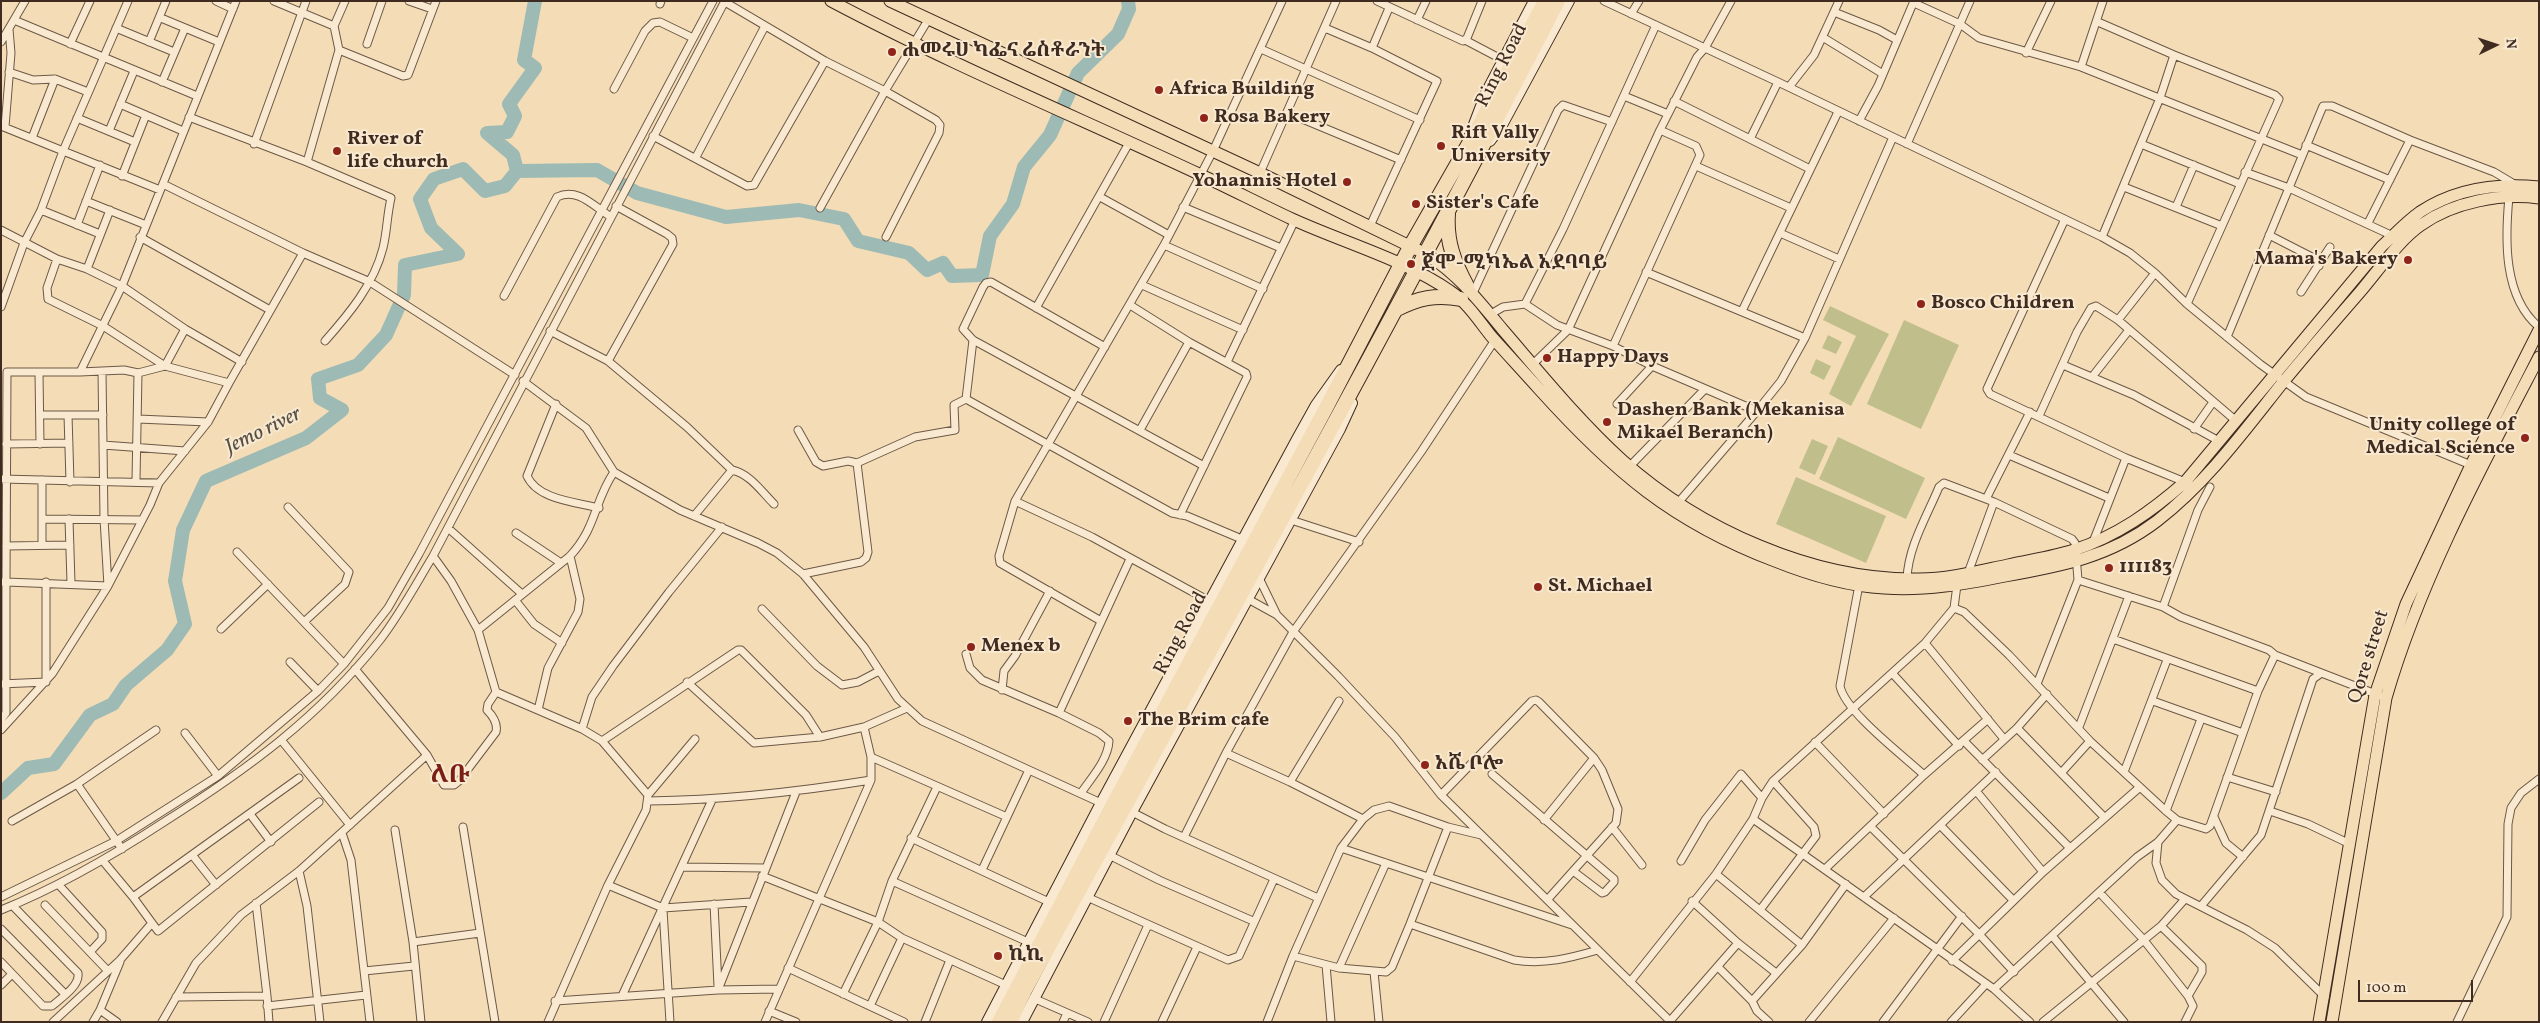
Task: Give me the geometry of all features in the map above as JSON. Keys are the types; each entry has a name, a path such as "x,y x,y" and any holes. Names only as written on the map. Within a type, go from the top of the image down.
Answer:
{"highway":[{"name":"Ring Road","path":"999,1022 1410,246 1545,1"},
{"name":"Ring Road","path":"1010,1022 1024,992 1394,310 1416,273 1448,208 1482,149 1558,1"},
{"path":"1394,310 1428,297 1467,293 1450,248 1447,229 1448,208"}],"main road":[{"path":"831,1 914,45 1049,108 1201,175 1295,220 1401,266 1449,290 1467,293 1495,340 1582,435 1615,468 1651,490 1734,535 1798,559 1840,570 1883,578 1907,579 1968,573 2075,550 2130,524 2158,506 2185,482 2235,420 2393,236 2420,212 2443,200 2480,189 2517,185 2539,187"},
{"path":"890,1 1260,173 1426,254 1443,265 1467,293 1491,314 1585,423 1630,466 1651,490 1730,544 1795,569 1858,585 1882,588 1924,588 1958,585 2076,563 2130,539 2156,522 2200,484 2284,381 2387,261 2421,225 2449,210 2475,203 2510,196 2539,198"},
{"name":"Qore street","path":"2320,1022 2350,844 2380,696 2406,604 2470,465 2539,329"},
{"name":"Qore street","path":"2332,1022 2380,696 2394,667 2425,589 2539,357"}],"street":[{"path":"1,42 25,1"},
{"path":"70,44 90,1"},
{"path":"1,307 24,243 41,210 63,151 128,1"},
{"path":"149,42 161,18 166,1"},
{"path":"216,1 233,9"},
{"path":"80,372 122,286 236,1"},
{"path":"274,1 334,26"},
{"path":"254,144 306,1"},
{"path":"306,162 339,50 334,26 345,1"},
{"path":"367,44 382,1"},
{"path":"409,1 432,9"},
{"path":"339,50 403,76 408,75 436,1"},
{"path":"1,897 116,841 218,776 318,691 344,664 388,608 458,482 713,1"},
{"path":"1,910 13,906 103,861 227,782 282,741 355,669 394,620 433,556 523,381 725,1 825,62 885,91 936,120 940,125 939,133 886,237"},
{"path":"1101,621 1000,563 999,556 1015,500 1164,245 1213,151 1282,1"},
{"path":"1260,173 1336,1"},
{"path":"1378,1 1389,8 1465,40 1503,60"},
{"path":"1417,20 1426,1"},
{"path":"1465,40 1482,1"},
{"path":"1469,142 1474,119 1534,1"},
{"path":"1482,149 1502,125 1569,1"},
{"path":"1604,1 2065,219 2130,253 2155,273 2187,304 2274,374 2306,397 2470,465"},
{"path":"1631,14 1638,1"},
{"path":"1533,364 1568,330 1674,101 1697,57 1705,48 1731,1"},
{"path":"1789,88 1814,55 1824,38 1839,1"},
{"path":"1906,144 1970,1"},
{"path":"2026,53 2051,1"},
{"path":"2081,68 2098,22 2103,1"},
{"path":"1859,121 1883,74 1914,2 1960,24 1980,38 2081,68 2302,155"},
{"path":"1372,48 1389,8"},
{"path":"1834,12 1879,30 1897,40"},
{"path":"161,18 219,42"},
{"path":"14,20 103,59 197,96"},
{"path":"820,208 885,91 928,20"},
{"path":"614,89 645,31 654,23 660,22 693,38"},
{"path":"2098,22 2174,56 2275,95 2279,99 2187,304"},
{"path":"1525,304 1564,229 1656,25"},
{"path":"696,157 765,26"},
{"path":"116,28 174,52"},
{"path":"162,82 185,28"},
{"path":"1325,28 1372,48 1437,80 1370,226"},
{"path":"9,29 11,53 3,127 100,165 122,176 162,187 370,282 515,375"},
{"path":"1824,38 1883,74"},
{"path":"1261,49 1420,120"},
{"path":"2102,238 2160,98 2174,56"},
{"path":"654,136 747,186 754,185 825,62"},
{"path":"108,131 134,70"},
{"path":"9,72 33,80 55,79 88,92"},
{"path":"32,138 55,79"},
{"path":"1750,139 1778,82"},
{"path":"1624,96 1668,114"},
{"path":"1674,101 1810,169"},
{"path":"120,104 183,131"},
{"path":"1467,293 1558,110 1563,105 1612,122"},
{"path":"2227,336 2323,106 2327,105 2410,140 2494,172 2517,185"},
{"path":"1742,310 1838,112"},
{"path":"1288,113 1401,160"},
{"path":"122,176 146,115"},
{"path":"189,117 254,144 306,162 391,198 383,248 370,282 325,341"},
{"path":"77,118 136,142"},
{"path":"1614,346 1700,155 1696,146 1660,130"},
{"path":"1676,504 1781,381 1805,338 1893,137"},
{"path":"2368,223 2410,140"},
{"path":"1036,308 1129,143"},
{"path":"2141,144 2240,184"},
{"path":"2306,146 2390,180"},
{"path":"76,225 100,165"},
{"path":"2176,207 2194,165"},
{"path":"1696,166 1791,208"},
{"path":"2245,172 2289,188 2393,236"},
{"path":"2124,187 2222,226"},
{"path":"504,296 557,197 567,192 578,195 611,217"},
{"path":"2510,196 2506,238 2512,278 2517,295 2530,320 2539,329"},
{"path":"1100,197 1169,235"},
{"path":"86,201 146,224"},
{"path":"608,361 673,244 672,238 667,234 616,206"},
{"path":"1183,207 1281,248"},
{"path":"41,210 100,234"},
{"path":"87,269 110,210"},
{"path":"2065,219 1987,389 1990,394 2126,458 2185,482"},
{"path":"1227,362 1295,220"},
{"path":"1,230 58,259 87,269 122,286 185,329 242,362"},
{"path":"1780,233 1839,259"},
{"path":"2269,235 2312,257 2319,266"},
{"path":"140,237 270,310"},
{"path":"1164,245 1263,288"},
{"path":"2301,292 2330,247"},
{"path":"1,730 6,718 46,682 108,586 142,520 158,483 208,422 303,253"},
{"path":"58,259 47,288 48,298 103,326 165,366 229,383"},
{"path":"1646,272 1742,310 1805,338"},
{"path":"2118,320 2155,273"},
{"path":"1105,347 991,282 986,283 963,329 973,340 1204,466"},
{"path":"1142,285 1242,330"},
{"path":"1491,314 1502,307 1525,304 1568,330 1614,346 1652,366 1757,411"},
{"path":"1130,305 1189,342 1246,373 1247,377 1180,515"},
{"path":"2039,416 2077,332 2091,308 2096,306 2118,320 2235,420"},
{"path":"6,718 4,684 6,546 4,479 6,444 4,372 124,370 138,373 165,366 185,329"},
{"path":"2092,377 2129,330"},
{"path":"550,331 608,361 687,427 732,470 741,472 749,478 774,504"},
{"path":"966,399 973,340"},
{"path":"1184,837 1226,754 1293,632 1359,542 1495,340"},
{"path":"1140,430 1189,342"},
{"path":"1022,1022 1132,812 1340,429 1366,371 1370,355"},
{"path":"987,1022 1101,803 1316,405 1334,378 1351,360"},
{"path":"2063,365 2134,395 2219,441"},
{"path":"1617,404 1652,366"},
{"path":"102,371 104,519 108,586"},
{"path":"39,372 40,444"},
{"path":"136,482 138,373"},
{"path":"523,381 586,428 614,472 694,516 778,553 803,574 864,647 898,699 922,721 1101,803"},
{"path":"1630,466 1705,389"},
{"path":"966,399 1047,446 1172,513 1244,540"},
{"path":"798,430 816,462 823,466 848,461 857,462 914,437 955,430 954,404 966,399"},
{"path":"2194,429 2213,402"},
{"path":"556,404 527,476 530,483 546,493 598,508"},
{"path":"1986,499 2030,412"},
{"path":"40,415 103,415"},
{"path":"68,415 70,482"},
{"path":"138,419 208,422"},
{"path":"6,444 69,443"},
{"path":"103,444 185,451"},
{"path":"2009,455 2109,498"},
{"path":"2094,542 2109,498 2126,458"},
{"path":"803,574 861,562 866,558 867,536 857,462"},
{"path":"694,516 732,470"},
{"path":"478,630 570,556 582,544 598,508 604,487 614,472"},
{"path":"4,479 158,483"},
{"path":"42,480 42,545"},
{"path":"458,482 468,487"},
{"path":"1907,579 1908,564 1912,551 1939,487 1944,483 1951,484 1994,502 2072,539 2078,580 2037,684"},
{"path":"2163,607 2198,510 2210,487"},
{"path":"1015,500 1092,537 1211,602"},
{"path":"1968,573 1994,502"},
{"path":"288,507 349,572 345,584 304,622"},
{"path":"42,519 142,520"},
{"path":"69,519 72,583"},
{"path":"1291,520 1359,542"},
{"path":"582,729 592,697 613,666 669,592 722,527"},
{"path":"448,528 522,594"},
{"path":"516,533 561,563"},
{"path":"6,546 70,545"},
{"path":"237,552 344,664"},
{"path":"355,669 426,755 444,785 454,785 459,781 496,732 497,726 494,717 488,710 488,704 496,692 478,630 451,581 433,556"},
{"path":"538,710 548,668 578,612 580,599 570,556"},
{"path":"1059,713 1130,559"},
{"path":"1259,578 1277,615 1395,737 1441,795 1670,1021 1738,942"},
{"path":"2078,580 2163,607 2181,617 2269,650 2275,655 2320,674 2380,696"},
{"path":"4,582 72,583 108,586"},
{"path":"46,582 46,682"},
{"path":"221,628 268,584"},
{"path":"1858,585 1840,686 1845,700 1853,710 1924,775"},
{"path":"1630,982 1692,901 1716,874 1753,819 1762,798 1773,781 1853,710 1924,643 1954,608 1958,585"},
{"path":"1002,690 1004,671 1015,656 1050,591"},
{"path":"2078,727 2129,596"},
{"path":"1248,599 1277,615"},
{"path":"515,600 534,624 562,643"},
{"path":"1954,608 1964,612 2047,694 2090,741 2166,811 2178,820 2206,829 2210,826 2214,817 2258,691 2275,655"},
{"path":"762,609 818,666 842,685 858,682 879,671"},
{"path":"2113,639 2167,660 2258,691"},
{"path":"1924,643 2004,739"},
{"path":"602,740 734,651 741,650 806,715 820,737"},
{"path":"966,654 975,674 1002,690 1059,713 1099,733 1108,741 1108,749 1101,763 1081,793"},
{"path":"2124,772 2167,660"},
{"path":"290,662 318,691"},
{"path":"1892,673 1962,743 1996,772 2070,847"},
{"path":"2201,906 2260,835 2270,811 2313,679 2320,674"},
{"path":"4,684 46,682"},
{"path":"687,682 754,743 820,737 864,727 907,708"},
{"path":"496,692 582,729 602,740 648,798 712,800 796,792 871,780"},
{"path":"1982,760 2017,728 2047,694"},
{"path":"2153,700 2201,719 2243,732"},
{"path":"1290,782 1339,701"},
{"path":"1441,795 1532,701 1539,702 1594,758 1618,809 1618,817 1612,828 1548,899"},
{"path":"1825,870 1924,775 1988,719"},
{"path":"2166,811 2201,719"},
{"path":"765,1022 871,780 871,757 864,727"},
{"path":"2017,728 2104,817"},
{"path":"12,821 77,784 156,730"},
{"path":"185,733 218,776"},
{"path":"548,1022 555,1001 648,798 695,739"},
{"path":"282,741 350,826"},
{"path":"2062,772 2090,741"},
{"path":"1815,742 1884,814"},
{"path":"1226,754 1290,782 1363,819"},
{"path":"162,1022 196,964 241,915 298,871 342,833 426,755"},
{"path":"871,757 1006,817"},
{"path":"1544,820 1594,758"},
{"path":"982,870 1029,770"},
{"path":"1865,896 1996,772"},
{"path":"1492,774 1586,857 1614,879 1610,887 1602,893 1573,871"},
{"path":"1681,861 1705,820 1742,774 1762,798"},
{"path":"2228,777 2276,792"},
{"path":"133,897 193,856 299,778"},
{"path":"2457,1022 2508,917 2508,824 2511,808 2521,793 2539,779"},
{"path":"1760,910 1816,836 1814,827 1773,781"},
{"path":"77,784 122,849"},
{"path":"843,994 878,922 892,881 937,787"},
{"path":"1952,961 2070,847 2140,787"},
{"path":"718,990 751,902 796,792"},
{"path":"1977,792 2043,872"},
{"path":"622,996 712,800"},
{"path":"103,861 158,931 319,802"},
{"path":"1267,1022 1293,956 1341,848 1363,819 1374,810 1389,806 1448,827 1483,836"},
{"path":"2270,811 2308,824 2350,844"},
{"path":"1132,812 1318,898"},
{"path":"250,814 271,842"},
{"path":"2214,817 2226,843 2243,857"},
{"path":"1753,819 1865,896 1952,961 1994,989 2030,1022"},
{"path":"1994,989 2053,937 2099,892 2158,842 2178,820"},
{"path":"1940,825 2013,900"},
{"path":"463,827 495,1022"},
{"path":"1293,956 1339,968 1386,972 1392,967 1448,827"},
{"path":"1871,827 1962,916 2014,972"},
{"path":"1612,828 1642,865"},
{"path":"395,830 413,942 421,1022"},
{"path":"342,833 351,860 370,1022"},
{"path":"912,838 1050,902"},
{"path":"2158,842 2156,863 2162,880 2176,894 2275,948 2324,996 2336,1000"},
{"path":"1341,848 1573,925"},
{"path":"1109,855 1159,880 1254,921"},
{"path":"193,856 216,885"},
{"path":"1339,968 1386,863"},
{"path":"682,867 765,868"},
{"path":"298,871 307,906 320,1022"},
{"path":"1716,874 1802,945"},
{"path":"762,876 878,922 902,938 1006,985"},
{"path":"1087,897 1197,947 1228,960 1233,960 1239,956 1274,879"},
{"path":"892,881 1028,942"},
{"path":"58,884 102,932 102,939 90,952"},
{"path":"1752,1001 1802,945 1846,884"},
{"path":"608,885 663,908 751,902"},
{"path":"2099,892 2143,939 2188,996 2193,1006 2185,1022"},
{"path":"2044,1022 2161,926 2185,900"},
{"path":"1692,901 1738,942 1776,972"},
{"path":"256,903 269,1022"},
{"path":"714,904 718,990"},
{"path":"45,905 106,970"},
{"path":"1,962 43,1006 52,1006 76,983 78,973 13,906"},
{"path":"663,908 670,1022"},
{"path":"1883,1022 1962,916"},
{"path":"1809,1022 1894,918"},
{"path":"53,1022 106,970 120,960 152,923"},
{"path":"1410,924 1514,960 1529,962 1558,961 1598,950"},
{"path":"1104,1022 1148,925"},
{"path":"2161,926 2202,966 2202,972 2188,996"},
{"path":"1,929 65,994"},
{"path":"413,942 480,932"},
{"path":"2053,937 2124,1022"},
{"path":"870,1006 902,938"},
{"path":"1162,1022 1197,947"},
{"path":"93,1022 100,1010 120,960"},
{"path":"925,1022 950,960"},
{"path":"1326,965 1331,1022"},
{"path":"364,971 414,966"},
{"path":"1718,967 1752,1001 1757,1011 1769,1022"},
{"path":"788,968 904,1022"},
{"path":"1374,972 1379,1022"},
{"path":"1,985 12,974"},
{"path":"1951,1022 1986,984"},
{"path":"555,1001 718,990 778,989"},
{"path":"268,1006 366,995"},
{"path":"176,997 267,996"},
{"path":"1033,998 1088,1022"},
{"path":"100,1010 118,1022"},
{"path":"769,1010 796,1022"},
{"path":"1063,1022 1067,1013"}],"shaded area":[{"path":"1830,306 1889,334 1851,406 1829,394 1856,336 1823,320"},
{"path":"1904,320 1959,345 1921,429 1867,404"},
{"path":"1828,335 1842,342 1836,354 1822,348"},
{"path":"1816,359 1831,366 1824,380 1810,373"},
{"path":"1838,437 1925,478 1906,519 1819,479"},
{"path":"1812,439 1828,446 1815,475 1799,468"},
{"path":"1796,477 1886,516 1866,563 1776,524"}],"waterway":[{"name":"Jemo river","path":"1,793 28,768 54,764 90,715 113,704 126,685 167,650 185,624 175,581 183,530 206,481 306,438 342,410 320,398 318,379 358,365 386,335 404,295 405,265 458,254 431,228 420,199 434,179 463,169 485,191 505,186 517,171 513,155 487,133 507,132 515,116 509,104 535,68 524,60 535,1"},
{"path":"517,171 597,170 637,193 726,217 799,210 844,219 858,241 909,253 927,270 943,263 952,276 982,275 990,236 1013,204 1024,167 1050,135 1078,73 1118,34 1129,9 1128,1"}],"place":[{"name":"ሐመሩሀ ካፌና ሬስቶራንት","path":"892,52"},
{"name":"Africa Building","path":"1159,90"},
{"name":"Rosa Bakery","path":"1204,118"},
{"name":"Rift Vally University","path":"1441,146"},
{"name":"River of life church","path":"337,151"},
{"name":"Yohannis Hotel","path":"1347,182"},
{"name":"Sister's Cafe","path":"1416,204"},
{"name":"Mama's Bakery","path":"2408,260"},
{"name":"ጀሞ-ሚካኤል አደባባይ","path":"1411,264"},
{"name":"Bosco Children","path":"1921,304"},
{"name":"Happy Days","path":"1547,358"},
{"name":"Dashen Bank (Mekanisa Mikael Beranch)","path":"1607,422"},
{"name":"Unity college of Medical Science","path":"2525,438"},
{"name":"111183","path":"2109,568"},
{"name":"St. Michael","path":"1538,587"},
{"name":"Menex b","path":"971,647"},
{"name":"The Brim cafe","path":"1128,721"},
{"name":"አሼ ቦሎ","path":"1425,765"},
{"name":"ኪኪ","path":"998,956"}],"district":[{"name":"ለቡ","path":"450,777"}]}
